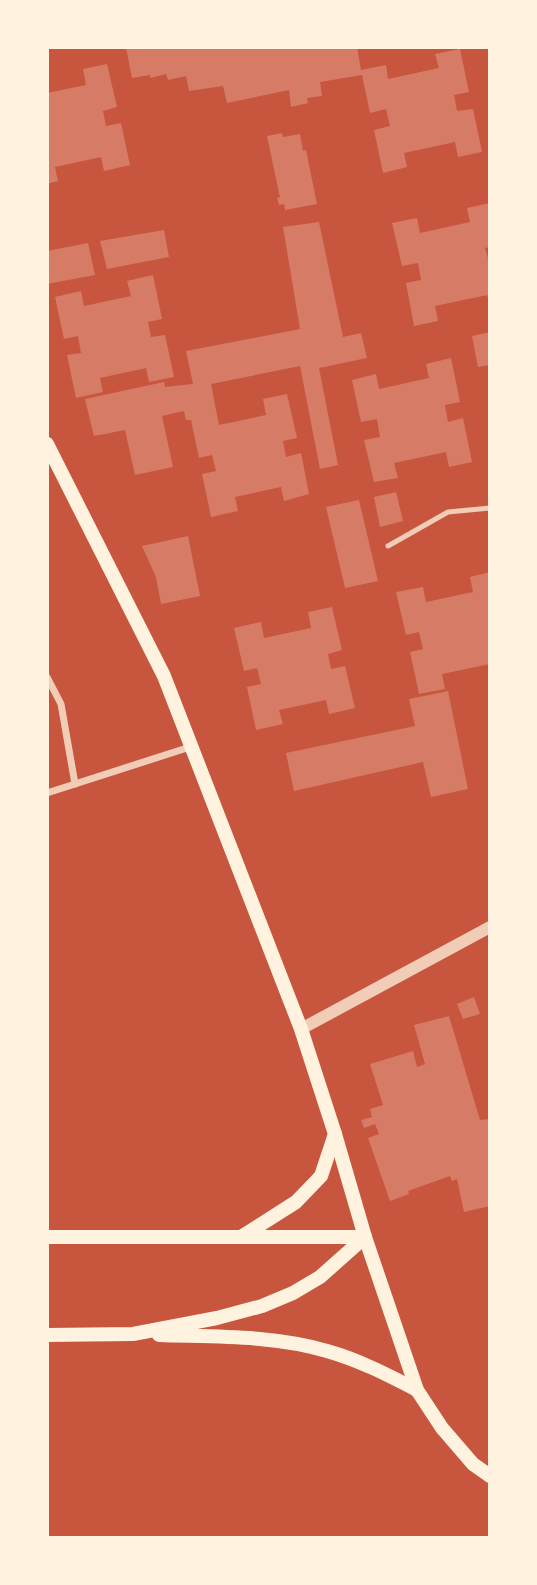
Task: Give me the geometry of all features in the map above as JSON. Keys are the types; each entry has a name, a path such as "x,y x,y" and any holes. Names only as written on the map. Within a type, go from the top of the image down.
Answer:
{"main road":[{"path":"47,444 164,676 301,1029 365,1237 417,1390 442,1428 473,1464 490,1476"},
{"path":"240,1238 296,1202 321,1176 335,1134"},
{"path":"47,1237 365,1237"},
{"path":"133,1334 217,1318 262,1306 293,1293 320,1276 365,1237"},
{"path":"47,1335 133,1334 240,1338 302,1345 327,1350 369,1366 417,1390"}],"street":[{"path":"47,677 61,704 75,784"},
{"path":"47,793 190,747"},
{"path":"301,1029 490,927"}],"lane":[{"path":"388,546 447,512 490,508"}],"building":[{"path":"126,47 357,47 361,70 386,65 388,79 439,68 435,54 460,49 469,92 454,95 457,111 473,109 482,152 458,157 455,142 404,153 407,167 383,173 374,130 390,126 386,109 370,113 362,75 320,82 322,96 307,98 308,103 291,107 289,90 227,103 223,86 189,91 186,76 168,80 166,74 150,78 150,75 132,78"},
{"path":"107,64 117,107 103,111 106,126 121,123 130,165 104,171 101,157 55,167 58,181 47,184 47,93 86,85 83,69"},
{"path":"282,133 283,137 300,134 317,204 285,210 284,204 279,205 277,198 280,197 267,136"},
{"path":"490,203 490,247 485,248 490,265 490,305 487,295 435,306 438,321 414,326 406,283 421,280 418,263 402,266 392,223 417,218 420,233 470,222 467,208"},
{"path":"319,222 343,337 361,333 367,358 319,368 338,465 320,469 300,366 211,384 219,425 266,415 263,399 287,394 297,438 283,441 286,457 301,453 309,494 284,501 281,487 235,497 238,511 211,517 202,474 216,471 212,455 199,458 191,420 186,420 184,411 162,416 173,467 135,475 125,430 94,436 85,399 164,382 165,387 193,384 186,351 300,329 283,227"},
{"path":"164,230 169,257 107,269 100,241"},
{"path":"88,243 95,275 47,284 47,251"},
{"path":"153,275 162,319 148,322 151,337 165,335 174,377 149,382 146,368 100,378 103,392 76,398 67,355 81,353 78,336 64,339 55,297 81,291 84,306 131,296 127,281"},
{"path":"490,332 490,365 478,367 472,336"},
{"path":"451,358 460,402 445,405 448,422 463,418 472,462 449,467 446,452 394,463 398,478 374,482 364,440 380,437 377,419 361,422 352,380 376,374 379,389 429,378 426,364"},
{"path":"396,492 403,521 380,527 374,497"},
{"path":"359,500 378,581 345,588 326,507"},
{"path":"188,536 200,596 161,604 156,577 142,546"},
{"path":"490,572 490,664 442,674 445,689 419,694 410,652 423,649 419,632 406,635 396,592 423,587 426,602 473,592 470,577"},
{"path":"332,607 342,650 328,654 331,669 345,666 355,708 329,714 326,700 279,710 283,724 256,730 247,687 261,684 257,668 244,671 234,628 261,622 264,638 311,628 308,612"},
{"path":"448,691 468,789 431,797 423,762 294,791 286,753 415,726 409,699"},
{"path":"474,997 480,1014 463,1019 457,1004"},
{"path":"449,1016 480,1120 490,1119 490,1206 464,1212 457,1179 452,1181 450,1176 408,1191 409,1194 390,1201 368,1138 379,1134 375,1124 364,1128 361,1120 372,1117 370,1109 383,1105 370,1064 413,1051 417,1067 425,1064 414,1025"}]}
